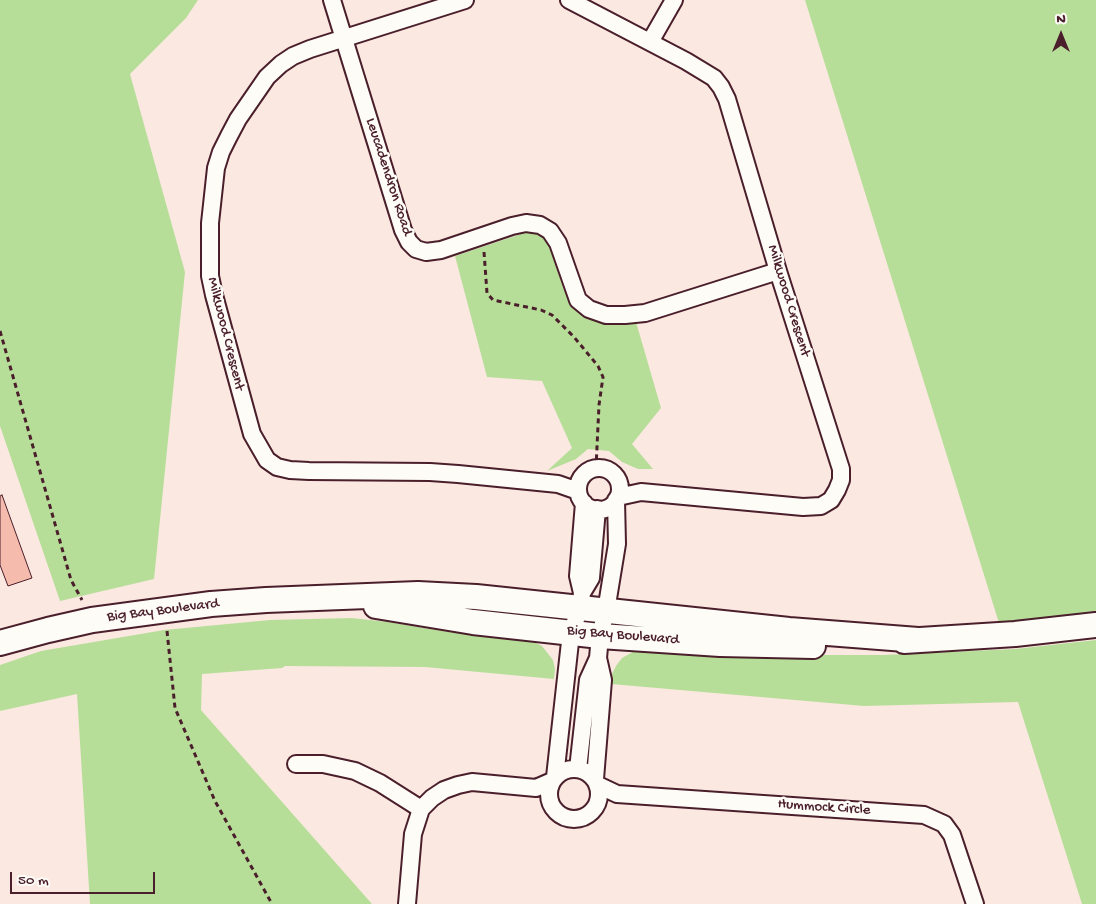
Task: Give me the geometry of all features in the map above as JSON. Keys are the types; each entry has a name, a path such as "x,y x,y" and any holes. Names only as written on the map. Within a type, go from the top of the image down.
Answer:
{"street":[{"name":"Leucadendron Road","path":"332,0 403,230 409,242 416,248 426,252 441,250 512,226 540,225 550,231 558,243 578,300 589,309 606,315 625,316 645,313 778,271"},
{"name":"Milkwood Crescent","path":"465,0 293,56 281,64 268,77 234,127 221,152 216,168 210,224 210,276 214,295 237,384 255,441 267,460 277,467 290,470 430,472 558,484 585,495"},
{"name":"Milkwood Crescent","path":"569,0 714,78 721,87 727,99 778,271 841,468 840,480 831,500 821,506 803,507 641,492 617,493"},
{"path":"650,42 674,0"},
{"path":"578,769 588,680 599,647 617,544 617,493 613,473 605,468 596,468 588,471 578,576 581,600 571,632 554,779 549,791 554,810 572,819 583,818 592,812 598,804 617,794"},
{"path":"585,495 608,507 617,493"},
{"name":"Big Bay Boulevard","path":"0,643 92,620 211,604 418,594 581,600 606,611 789,630 918,640"},
{"name":"Big Bay Boulevard","path":"330,598 473,622 571,632 599,647 720,644 858,646 1015,634 1096,625"},
{"path":"598,804 600,794 596,782 603,680 599,647"},
{"path":"296,764 323,764 355,770 380,783 421,809"},
{"path":"406,904 413,834 421,809 444,790 472,782 536,788 554,779 566,770 578,769 587,772 596,782"},
{"name":"Hummock Circle","path":"596,782 617,794 924,815 944,824 952,835 975,904"},
{"path":"536,788 550,800"}],"path":[{"path":"478,237 485,256 487,293 493,300 541,310 552,315 574,337 598,366 603,377 599,405 596,468"},
{"path":"0,331 72,580 92,620"},
{"path":"164,610 175,708 215,801 272,904"}],"green space":[{"path":"0,0 198,0 186,18 130,74 185,272 154,579 60,601 0,426"},
{"path":"805,0 1096,0 1096,613 999,623"},
{"path":"536,229 545,234 564,290 575,305 636,322 661,408 632,444 653,469 638,469 622,462 609,451 588,449 576,459 547,471 572,448 542,381 487,377 455,256"},
{"path":"352,618 534,642 542,646 553,660 555,669 554,679 425,667 285,666 282,668 202,674 201,710 372,904 90,904 77,694 0,711 0,665 41,651 164,630 270,620"},
{"path":"1096,640 1096,904 1082,904 1018,702 864,706 611,684 612,674 622,658 638,649 749,655 883,655 1015,649"}],"building":[{"path":"2,495 32,578 8,586 0,565 0,496"}]}
